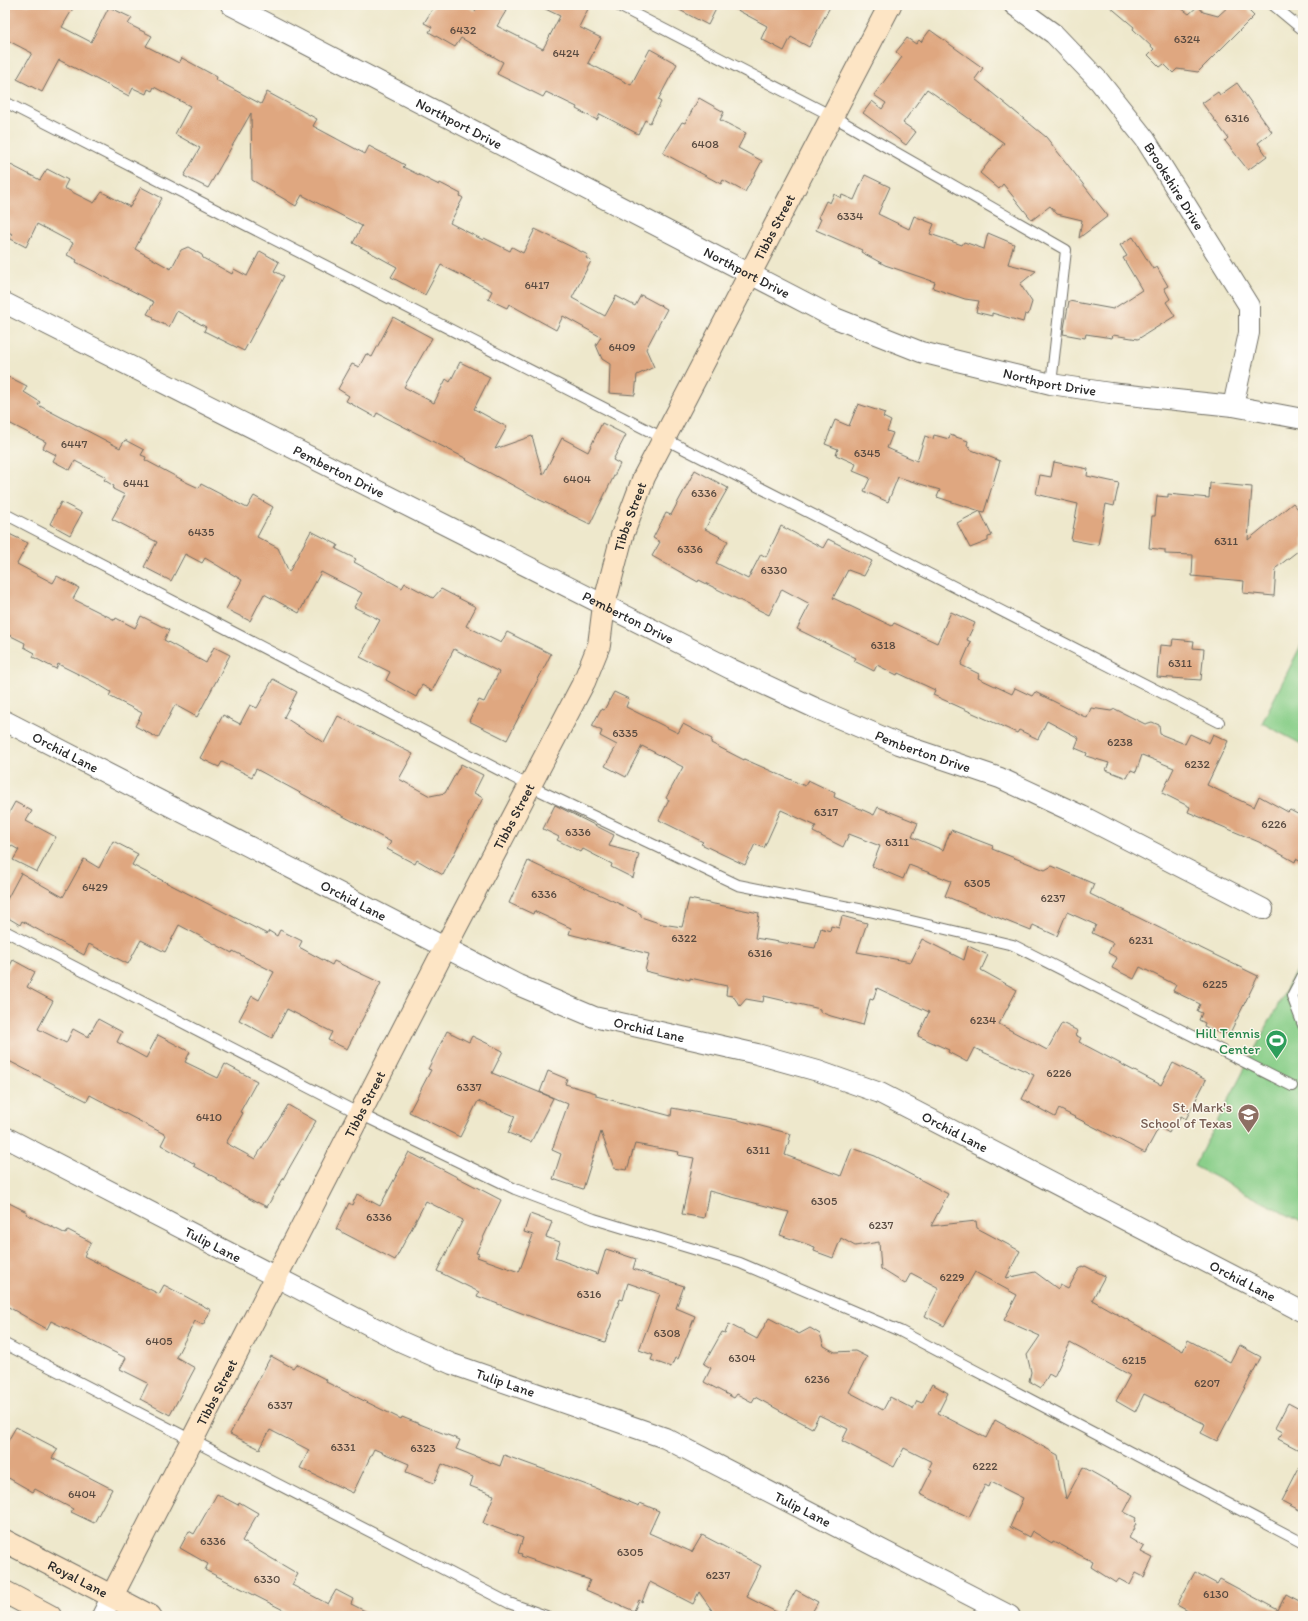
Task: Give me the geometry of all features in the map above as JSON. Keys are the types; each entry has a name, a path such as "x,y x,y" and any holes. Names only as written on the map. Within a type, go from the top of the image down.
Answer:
{"street":[{"name":"Northport Drive","path":"231,5 835,318 921,352 1051,384 1110,393 1233,406 1303,419"},
{"name":"Tibbs Street","path":"102,1616 590,668 599,645 604,605 622,536 644,477 834,117 890,5"},
{"name":"Brookshire Drive","path":"1014,5 1059,40 1099,81 1145,139 1249,306 1249,333 1233,406"},
{"name":"Pemberton Drive","path":"5,303 731,669 899,744 1000,778 1082,816 1263,909"},
{"name":"Orchid Lane","path":"5,721 446,946 518,985 594,1017 757,1054 818,1071 880,1093 1303,1312"},
{"name":"Tulip Lane","path":"5,1137 402,1342 452,1364 665,1438 1010,1616"},
{"name":"Royal Lane","path":"5,1541 150,1616"},
{"path":"5,1592 50,1616"}],"lane":[{"path":"617,5 834,117 1066,250 1051,384"},
{"path":"1273,5 1303,30"},
{"path":"5,102 1219,722"},
{"path":"5,514 530,786 738,885 869,911 1013,945 1292,1086"},
{"path":"5,931 360,1114 514,1189 594,1219 740,1263 900,1331 1303,1544"},
{"path":"1303,975 1292,996 1303,1025"},
{"path":"5,1344 509,1603 546,1616"}],"green space":[{"path":"1303,641 1303,745 1262,723"},
{"name":"Hill Tennis Center","path":"1303,957 1303,1223 1194,1166"}],"building":[{"path":"5,5 75,5 62,27 91,42 109,7 132,18 128,24 152,36 146,46 179,63 182,58 217,77 216,80 261,104 267,92 317,119 313,126 365,154 369,146 405,165 403,167 461,194 460,196 463,198 450,223 483,240 484,238 510,251 512,247 523,253 535,229 588,255 586,258 591,261 572,298 605,316 616,296 635,306 641,295 667,309 646,349 654,367 637,375 635,395 609,393 610,364 602,359 596,345 601,337 563,316 556,330 509,304 507,308 488,299 492,291 441,265 425,295 391,277 397,267 353,243 362,226 302,195 296,206 252,180 251,113 208,188 184,176 200,148 175,134 190,106 154,87 152,91 148,89 146,94 133,88 129,96 59,60 42,92 17,79 32,53 5,39"},
{"path":"435,5 465,5 475,11 478,5 494,5 506,11 497,26 543,49 560,16 537,5 590,5 579,27 601,38 588,63 631,85 650,49 677,64 658,100 661,102 650,123 645,120 638,134 600,114 597,120 576,109 577,107 546,92 543,97 497,74 503,62 461,38 455,47 429,32 432,27 424,23"},
{"path":"670,5 718,5 708,25"},
{"path":"728,5 831,5 809,47 791,37 784,51 761,39 767,26"},
{"path":"1108,5 1177,5 1189,14 1198,6 1203,12 1218,16 1230,5 1243,5 1254,16 1198,72 1177,69 1173,73 1164,64 1160,67 1148,55 1154,49 1133,29 1134,27"},
{"path":"930,30 983,68 975,79 1046,137 1108,216 1079,238 1082,220 1057,214 1050,206 1032,220 1003,184 999,189 980,173 1004,143 927,89 903,123 916,132 906,145 863,113 872,101 882,109 886,103 874,95 902,57 896,52 907,38 916,44 919,40 921,42"},
{"path":"1237,83 1272,132 1258,143 1267,156 1248,170 1225,141 1228,138 1202,103 1218,92 1220,95"},
{"path":"699,98 724,112 720,120 746,133 738,148 762,161 745,192 723,180 721,184 663,153 682,122 685,123"},
{"path":"5,162 40,180 47,169 68,180 64,188 94,203 102,192 130,207 141,187 162,198 135,249 171,269 181,250 188,247 202,255 203,258 232,274 234,269 247,276 260,251 279,262 274,271 284,276 244,351 204,331 206,327 177,311 169,327 153,319 154,317 147,314 154,302 76,262 77,260 67,255 73,243 37,224 26,247 9,238 12,234 5,230"},
{"path":"865,175 890,187 878,214 909,229 914,216 934,224 930,234 962,245 964,242 984,249 988,233 1014,244 1008,264 1036,271 1020,284 1032,302 1028,315 1025,314 1023,322 992,313 992,316 976,312 979,301 965,299 933,288 935,282 885,265 861,252 862,250 816,230 821,219 818,218 826,201 830,203 834,194 841,198 842,195 854,200"},
{"path":"1133,237 1153,269 1157,267 1168,286 1164,288 1170,299 1166,302 1175,316 1138,339 1113,335 1112,338 1086,334 1085,338 1063,334 1069,301 1113,309 1142,290 1123,258 1127,256 1120,245"},
{"path":"393,317 432,338 404,387 434,403 446,379 450,382 460,362 490,377 474,409 507,427 495,449 532,436 543,475 562,438 588,452 602,423 626,435 613,460 620,464 590,524 540,500 466,460 467,459 377,413 375,417 346,401 349,396 338,389 352,364 359,367 366,354 372,357"},
{"path":"9,377 27,386 24,392 40,402 38,405 120,448 125,440 144,450 141,455 146,457 145,460 188,483 199,488 201,484 247,508 254,496 273,507 257,537 278,548 289,572 311,531 338,545 336,549 356,559 354,562 402,588 405,583 433,598 441,589 476,607 466,626 501,643 507,632 551,654 507,740 469,721 479,700 484,702 499,672 454,649 432,691 422,685 416,697 386,680 390,672 360,657 380,620 354,607 362,593 321,572 299,613 264,594 250,621 226,609 242,580 205,558 202,563 185,554 171,581 144,567 157,542 112,519 125,495 113,489 114,486 104,480 106,477 75,461 70,470 53,461 56,455 43,448 46,442 5,421 5,385"},
{"path":"858,404 885,413 883,417 891,421 887,431 893,433 887,448 917,461 925,436 933,439 934,435 949,439 950,435 968,441 967,446 970,447 969,449 1000,461 984,512 937,497 940,490 898,477 888,502 864,491 870,478 853,471 856,464 836,455 838,449 825,444 835,420 849,426"},
{"path":"1054,462 1088,469 1087,476 1119,483 1114,506 1106,504 1098,545 1071,540 1078,504 1036,494 1040,475 1051,477"},
{"path":"695,470 728,488 705,529 728,541 716,563 748,579 761,554 766,557 781,526 823,548 828,539 872,561 864,576 848,570 833,598 892,626 894,623 937,643 951,612 975,623 967,640 971,642 961,665 979,674 978,678 1012,694 1015,688 1032,696 1035,692 1087,718 1091,708 1111,711 1115,709 1145,724 1152,722 1159,725 1160,734 1185,744 1190,734 1209,743 1213,734 1228,741 1207,785 1254,807 1259,796 1288,812 1290,810 1303,817 1303,863 1296,859 1295,862 1259,842 1188,812 1190,807 1162,793 1174,768 1142,755 1136,772 1131,770 1127,778 1106,770 1109,763 1086,756 1087,753 1075,748 1079,738 1047,721 1038,739 1019,730 1017,733 933,695 935,690 898,673 897,675 877,665 874,671 854,661 856,658 797,629 810,604 782,589 769,615 699,580 698,582 652,556 660,542 653,538 666,513 671,515"},
{"path":"1210,483 1252,487 1248,540 1293,503 1303,515 1303,547 1276,568 1274,596 1243,593 1244,581 1192,576 1193,555 1165,554 1165,550 1149,548 1152,516 1155,516 1157,496 1168,497 1168,494 1209,498"},
{"path":"61,502 82,513 70,535 50,524"},
{"path":"980,511 992,536 988,537 988,541 970,548 957,523"},
{"path":"5,532 28,543 17,564 53,583 57,576 79,588 73,599 115,620 116,618 135,628 141,616 169,630 164,640 206,663 214,647 230,655 197,717 175,705 158,738 135,726 142,713 109,696 111,692 96,683 58,664 56,669 33,657 35,653 24,647 25,643 5,633"},
{"path":"1173,639 1194,641 1193,648 1204,649 1201,680 1157,677 1160,645 1172,646"},
{"path":"273,679 297,692 284,717 324,743 338,716 413,754 399,779 430,796 445,793 461,764 483,775 474,793 483,798 443,875 417,860 415,864 387,849 391,842 256,769 252,777 222,762 219,767 200,758 223,715 240,724 250,705 257,708"},
{"path":"614,692 629,699 626,707 678,733 683,724 712,739 711,743 744,760 805,786 808,780 835,793 834,797 874,815 878,807 918,823 912,837 943,850 951,830 993,846 992,849 1045,870 1052,866 1094,884 1090,894 1258,976 1229,1035 1224,1033 1223,1035 1204,1026 1205,1023 1199,1020 1202,1013 1197,1011 1200,1004 1173,991 1176,985 1140,967 1134,979 1112,968 1117,958 1108,953 1113,943 1092,933 1096,925 1067,912 1057,936 1033,925 1031,931 945,896 951,881 909,865 903,879 872,866 880,846 849,834 843,847 813,832 816,826 781,810 764,848 755,844 745,865 701,844 703,842 659,820 669,800 666,798 683,767 642,746 626,777 605,766 617,745 600,736 602,731 592,726 601,709 604,710"},
{"path":"15,802 32,811 26,821 56,837 37,872 13,860 19,850 5,842 5,820"},
{"path":"555,805 614,835 609,846 639,854 633,878 611,867 612,864 583,849 581,852 557,840 559,837 543,829"},
{"path":"113,841 138,854 132,865 267,934 269,931 277,936 280,930 302,941 299,947 332,965 334,961 381,983 347,1049 328,1040 332,1032 287,1009 272,1038 239,1020 252,996 259,1000 274,972 233,951 232,953 179,925 165,952 141,940 128,964 89,944 84,955 22,921 20,925 5,916 5,903 21,873 63,897 84,859 99,868"},
{"path":"528,861 641,914 641,917 662,924 682,927 689,899 759,913 755,938 815,948 821,928 830,931 831,926 839,928 842,916 867,923 857,952 911,962 922,939 964,960 968,946 988,955 981,970 1017,990 999,1024 1047,1050 1062,1023 1078,1031 1075,1035 1081,1038 1079,1042 1161,1085 1173,1063 1206,1080 1186,1119 1181,1116 1176,1124 1174,1123 1169,1133 1159,1127 1145,1153 1059,1109 1055,1117 1022,1099 1034,1075 974,1048 967,1062 948,1052 949,1050 918,1036 929,1012 877,988 873,1000 870,999 863,1025 820,1012 820,1009 764,996 763,1002 746,999 740,1006 733,996 726,995 727,986 690,978 690,980 678,977 678,979 645,971 649,954 569,934 571,928 534,911 533,914 509,903"},
{"path":"13,960 35,972 27,987 53,1001 38,1029 66,1043 73,1029 88,1037 98,1019 122,1032 117,1042 146,1058 158,1035 190,1052 185,1062 218,1078 225,1064 257,1081 240,1112 243,1113 226,1143 255,1159 288,1105 316,1121 267,1207 257,1203 217,1180 218,1179 194,1166 195,1164 161,1145 166,1135 90,1095 87,1101 5,1059 5,975"},
{"path":"447,1031 469,1042 472,1036 503,1051 492,1073 553,1098 531,1142 508,1133 515,1116 478,1101 460,1137 409,1112 431,1070 428,1069"},
{"path":"548,1071 567,1079 565,1084 596,1093 596,1096 671,1116 672,1108 738,1120 791,1134 785,1155 841,1176 852,1148 875,1156 948,1194 931,1226 976,1221 977,1228 1020,1251 1006,1278 1035,1272 1058,1289 1060,1285 1068,1289 1079,1269 1085,1266 1105,1276 1092,1300 1183,1351 1188,1340 1230,1362 1239,1345 1261,1357 1217,1441 1201,1433 1205,1424 1144,1394 1135,1412 1116,1401 1130,1375 1070,1343 1054,1377 1049,1374 1041,1388 1029,1381 1031,1372 1027,1355 1040,1336 1004,1320 1017,1295 975,1272 944,1326 925,1316 939,1288 911,1273 905,1284 881,1269 879,1242 855,1246 841,1238 833,1258 814,1251 815,1247 780,1235 789,1212 709,1191 704,1218 682,1214 694,1158 678,1155 679,1152 635,1144 627,1170 614,1168 601,1132 583,1189 553,1179 561,1154 552,1150 568,1104 540,1092"},
{"path":"409,1152 501,1200 476,1253 479,1254 477,1257 519,1272 533,1235 524,1232 530,1214 552,1222 546,1237 560,1242 555,1258 598,1274 606,1249 636,1259 633,1269 684,1286 676,1308 695,1316 678,1359 675,1358 671,1367 651,1360 653,1355 639,1350 660,1294 628,1283 623,1300 620,1299 605,1342 545,1322 477,1296 479,1292 437,1271 463,1220 426,1201 395,1260 336,1229 349,1203 352,1205 357,1194 380,1206"},
{"path":"5,1201 27,1212 26,1214 66,1234 68,1230 91,1242 84,1256 159,1294 164,1285 211,1310 203,1325 195,1321 176,1357 195,1368 170,1415 140,1399 148,1383 120,1369 126,1358 51,1321 47,1329 5,1305"},
{"path":"769,1318 799,1334 810,1328 820,1334 824,1346 835,1352 855,1351 867,1357 849,1392 883,1410 890,1397 913,1409 917,1401 922,1403 932,1384 948,1393 938,1413 986,1438 995,1420 1058,1455 1066,1499 1083,1467 1133,1495 1124,1512 1136,1518 1134,1522 1136,1524 1129,1538 1144,1547 1141,1552 1153,1558 1144,1577 1136,1573 1130,1585 1119,1579 1116,1583 1091,1567 1093,1562 1063,1546 1053,1541 1052,1543 1032,1531 1029,1537 1010,1527 1023,1498 991,1482 989,1487 985,1485 969,1517 920,1494 932,1470 929,1468 932,1462 904,1448 894,1467 842,1441 848,1429 819,1415 812,1428 755,1397 752,1402 737,1394 734,1398 704,1382 711,1368 704,1364 722,1332 725,1333 729,1324 757,1339"},
{"path":"271,1356 293,1368 296,1364 327,1380 326,1382 401,1419 402,1417 460,1440 456,1449 500,1466 504,1455 595,1488 639,1506 640,1503 659,1511 649,1533 692,1552 702,1535 761,1566 747,1593 747,1597 782,1615 796,1590 818,1602 810,1616 716,1616 699,1592 693,1604 650,1582 642,1602 639,1600 634,1611 586,1590 590,1580 521,1556 522,1554 518,1553 523,1538 483,1523 494,1495 470,1486 473,1477 442,1464 434,1483 406,1472 409,1464 374,1449 353,1493 300,1468 309,1450 270,1430 260,1449 230,1434"},
{"path":"1288,1403 1303,1411 1303,1452 1278,1439 1283,1432 1275,1428"},
{"path":"16,1427 58,1449 52,1458 112,1489 94,1523 71,1512 73,1509 35,1489 33,1492 5,1476 5,1446"},
{"path":"1303,1460 1303,1512 1282,1501"},
{"path":"217,1494 238,1505 239,1502 258,1513 242,1541 298,1574 292,1585 328,1604 336,1590 353,1599 351,1604 375,1616 295,1616 205,1570 208,1564 180,1548 189,1531 194,1534"},
{"path":"1195,1572 1217,1584 1220,1579 1278,1610 1286,1594 1303,1603 1303,1616 1197,1616 1177,1605"}],"place":[{"name":"Hill Tennis Center","path":"1276,1060"},
{"name":"St. Mark's School of Texas","path":"1248,1134"}]}
